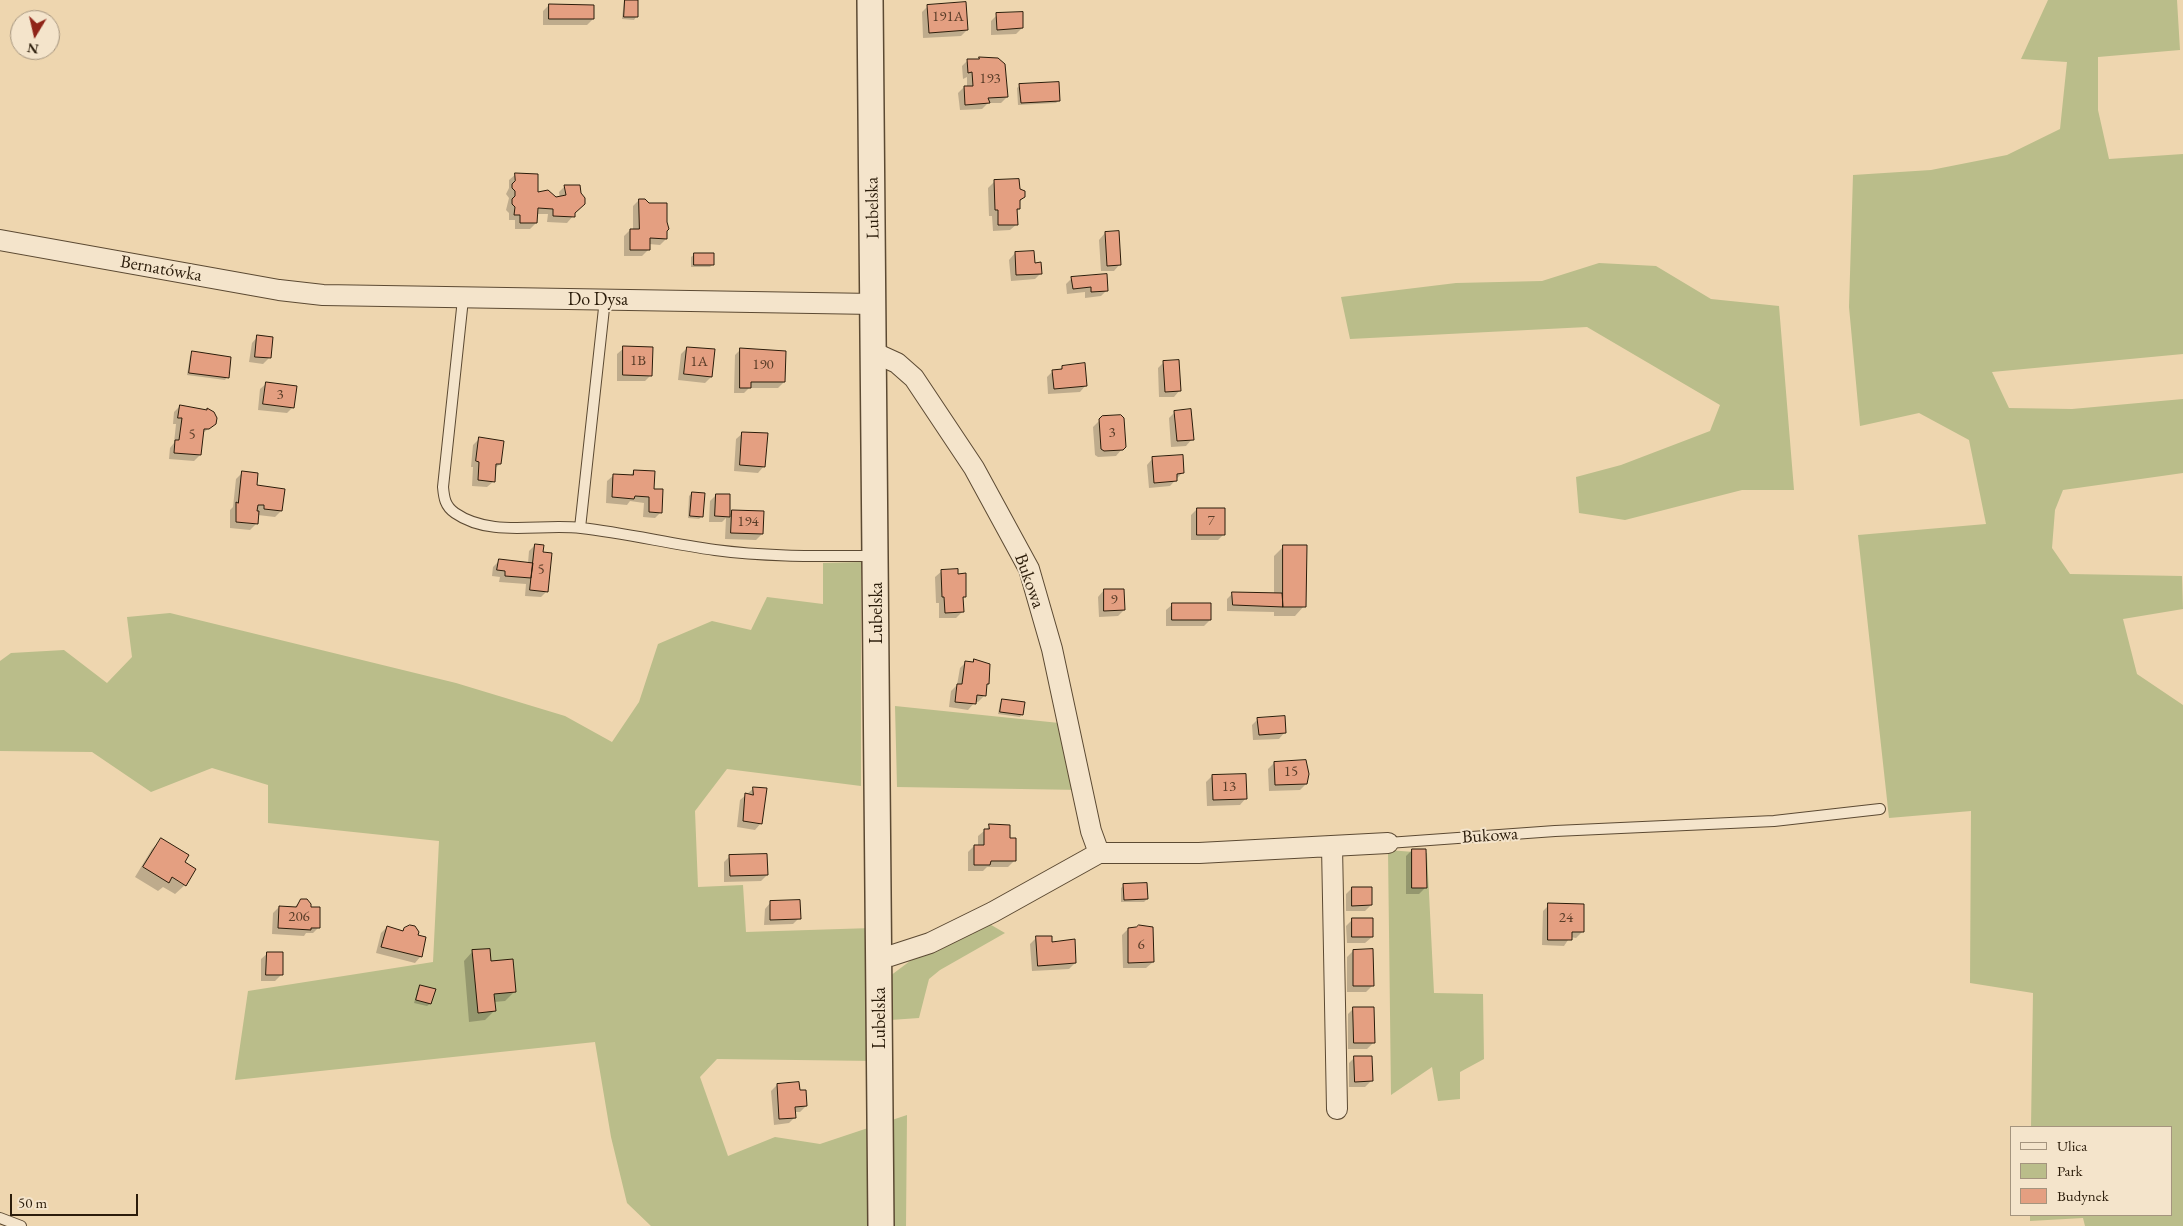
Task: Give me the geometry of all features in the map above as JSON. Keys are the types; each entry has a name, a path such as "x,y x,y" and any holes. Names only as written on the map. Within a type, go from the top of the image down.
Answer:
{"street":[{"name":"Lubelska","path":"870,0 875,353 882,1226"},
{"name":"Bernatówka","path":"0,240 279,290 323,295"},
{"name":"Do Dysa","path":"323,295 463,299 874,304"},
{"name":"Bukowa","path":"875,353 897,363 914,378 974,468 1029,570 1052,649 1091,832 1099,854"},
{"name":"Bukowa","path":"879,958 930,943 993,912 1099,854 1199,853 1388,842"},
{"path":"1332,846 1337,1109"}],"lane":[{"path":"463,299 443,487 444,503 454,513 477,523 500,528 545,526 580,528 717,550 785,556 876,556"},
{"path":"580,528 605,300"},
{"name":"Bukowa","path":"1388,842 1555,831 1774,821 1880,809"},
{"path":"0,1218 21,1226"}],"green space":[{"path":"2048,0 2177,0 2180,50 2098,57 2098,110 2109,159 2183,154 2183,354 1992,372 2009,408 2072,409 2183,399 2183,473 2063,490 2055,510 2052,548 2070,574 2182,576 2183,609 2123,619 2137,674 2183,705 2183,1226 2085,1226 2083,1218 2030,1221 2030,1216 2173,1216 2173,1126 2031,1126 2033,993 1970,983 1971,811 1889,818 1858,535 1986,524 1969,440 1919,413 1860,426 1849,307 1853,175 1931,170 2007,155 2060,129 2067,62 2021,59"},
{"path":"1599,263 1656,266 1711,299 1779,306 1794,490 1742,490 1625,520 1579,513 1576,477 1621,465 1710,431 1720,405 1587,327 1350,339 1341,297 1456,283 1542,281"},
{"path":"861,562 861,786 727,769 695,811 698,887 743,885 746,932 872,928 890,976 910,961 986,922 1005,933 940,970 929,979 919,1018 876,1021 876,1061 717,1059 700,1077 728,1156 775,1137 820,1144 907,1115 906,1226 651,1226 627,1203 611,1137 595,1042 235,1080 248,991 433,962 439,841 268,823 268,785 212,768 151,792 92,752 0,751 0,661 11,653 64,650 107,683 132,657 127,617 170,613 456,683 565,716 612,742 639,702 658,644 712,621 751,630 767,597 823,604 823,563"},
{"path":"895,706 1069,724 1083,790 897,787"},
{"path":"1388,850 1427,853 1434,993 1483,994 1484,1059 1460,1072 1460,1099 1438,1101 1432,1067 1391,1095"}],"building":[{"path":"625,0 638,0 638,17 624,17"},
{"path":"966,2 968,30 929,33 927,5"},
{"path":"549,4 594,5 594,19 549,19"},
{"path":"1023,12 1023,28 997,30 996,13"},
{"path":"979,57 998,58 1005,64 1008,97 988,98 990,103 965,105 964,86 973,86 972,72 968,73 967,59 979,59"},
{"path":"1059,82 1060,101 1021,103 1019,84"},
{"path":"515,173 538,174 538,192 548,190 556,197 566,195 564,185 580,185 581,193 585,198 585,204 575,213 575,217 553,216 553,209 538,208 537,223 520,223 520,215 514,215 515,207 512,204 512,199 515,196 512,184 515,181"},
{"path":"1019,179 1020,189 1025,191 1025,197 1020,200 1020,209 1017,209 1018,225 998,225 998,210 995,210 994,180"},
{"path":"639,199 645,199 649,203 667,203 669,229 667,231 667,239 650,238 650,250 630,250 630,229 639,229"},
{"path":"1119,231 1121,265 1107,266 1105,232"},
{"path":"1034,251 1035,263 1041,262 1042,274 1016,275 1015,252"},
{"path":"694,253 714,253 714,265 694,265"},
{"path":"1107,274 1108,291 1091,292 1091,287 1073,289 1071,277"},
{"path":"257,335 273,337 271,358 255,357"},
{"path":"623,346 653,347 652,376 623,375"},
{"path":"687,347 715,349 712,377 684,374"},
{"path":"740,348 786,351 785,382 751,382 751,388 740,388"},
{"path":"192,351 231,357 229,378 189,373"},
{"path":"1179,360 1181,391 1165,392 1163,361"},
{"path":"1085,363 1087,386 1054,389 1052,370 1062,369 1062,366"},
{"path":"266,382 297,386 294,408 263,404"},
{"path":"180,405 207,410 207,408 214,412 217,418 216,424 209,429 204,429 201,455 174,453 175,440 179,440 182,418 178,418"},
{"path":"1191,409 1194,440 1177,441 1174,411"},
{"path":"1121,415 1124,418 1126,447 1123,450 1104,451 1101,449 1099,419 1102,416"},
{"path":"742,432 768,433 765,467 740,465"},
{"path":"479,437 504,441 501,464 496,464 495,482 478,480 479,462 476,461"},
{"path":"1183,455 1184,473 1177,474 1177,481 1154,483 1152,457"},
{"path":"634,470 655,471 654,489 663,489 662,513 649,512 649,497 635,496 634,499 612,497 613,474 633,475"},
{"path":"242,471 258,473 257,485 285,489 282,511 264,509 264,505 258,505 258,524 236,522 236,502 238,503"},
{"path":"692,492 705,493 703,517 690,516"},
{"path":"716,494 730,494 730,517 715,516"},
{"path":"1197,508 1225,508 1225,535 1197,535"},
{"path":"732,510 764,511 763,534 731,533"},
{"path":"535,544 544,545 543,552 552,553 548,592 530,590"},
{"path":"1283,545 1307,545 1306,607 1283,607"},
{"path":"499,559 533,563 531,578 505,576 505,571 497,570"},
{"path":"958,569 958,574 966,573 966,597 963,597 964,612 945,613 944,597 942,597 941,570"},
{"path":"1104,589 1124,589 1125,610 1104,611"},
{"path":"1232,592 1282,593 1283,607 1233,605"},
{"path":"1172,603 1211,603 1211,620 1172,620"},
{"path":"974,659 990,664 986,696 977,695 976,704 955,702 957,684 962,684 965,661 973,662"},
{"path":"1002,699 1025,702 1023,715 1000,712"},
{"path":"1285,716 1286,733 1259,735 1257,718"},
{"path":"1306,760 1309,774 1307,784 1275,785 1274,762"},
{"path":"1246,774 1247,799 1213,800 1212,775"},
{"path":"753,787 767,788 762,824 743,821 745,793 753,795"},
{"path":"989,824 1010,825 1010,838 1016,838 1016,861 991,861 990,865 974,865 974,845 984,845 984,829 989,829"},
{"path":"161,838 189,855 185,862 196,869 186,886 172,877 169,883 143,867"},
{"path":"1412,849 1426,849 1427,888 1412,888"},
{"path":"767,854 768,875 730,876 729,855"},
{"path":"1147,883 1148,899 1124,900 1123,884"},
{"path":"1352,887 1372,887 1372,905 1352,906"},
{"path":"301,899 307,899 311,907 320,907 320,928 311,928 311,930 278,928 279,906 296,907"},
{"path":"800,900 801,919 770,920 770,901"},
{"path":"1548,903 1584,904 1584,932 1572,932 1572,940 1548,940"},
{"path":"1352,918 1373,918 1373,937 1352,937"},
{"path":"410,925 415,926 419,932 418,935 426,937 422,957 381,947 387,926 403,931 404,928"},
{"path":"1139,925 1153,927 1154,962 1128,963 1128,928"},
{"path":"1036,936 1052,936 1052,942 1075,939 1076,963 1038,966"},
{"path":"490,949 491,961 513,959 516,992 494,994 496,1011 478,1013 472,950"},
{"path":"1373,949 1374,986 1353,986 1353,950"},
{"path":"267,952 283,952 283,975 266,975"},
{"path":"420,985 436,989 431,1004 416,1000"},
{"path":"1353,1007 1374,1007 1375,1043 1354,1043"},
{"path":"1354,1056 1372,1056 1373,1081 1355,1082"},
{"path":"799,1082 800,1090 806,1090 807,1106 795,1107 796,1118 779,1119 777,1084"}]}
